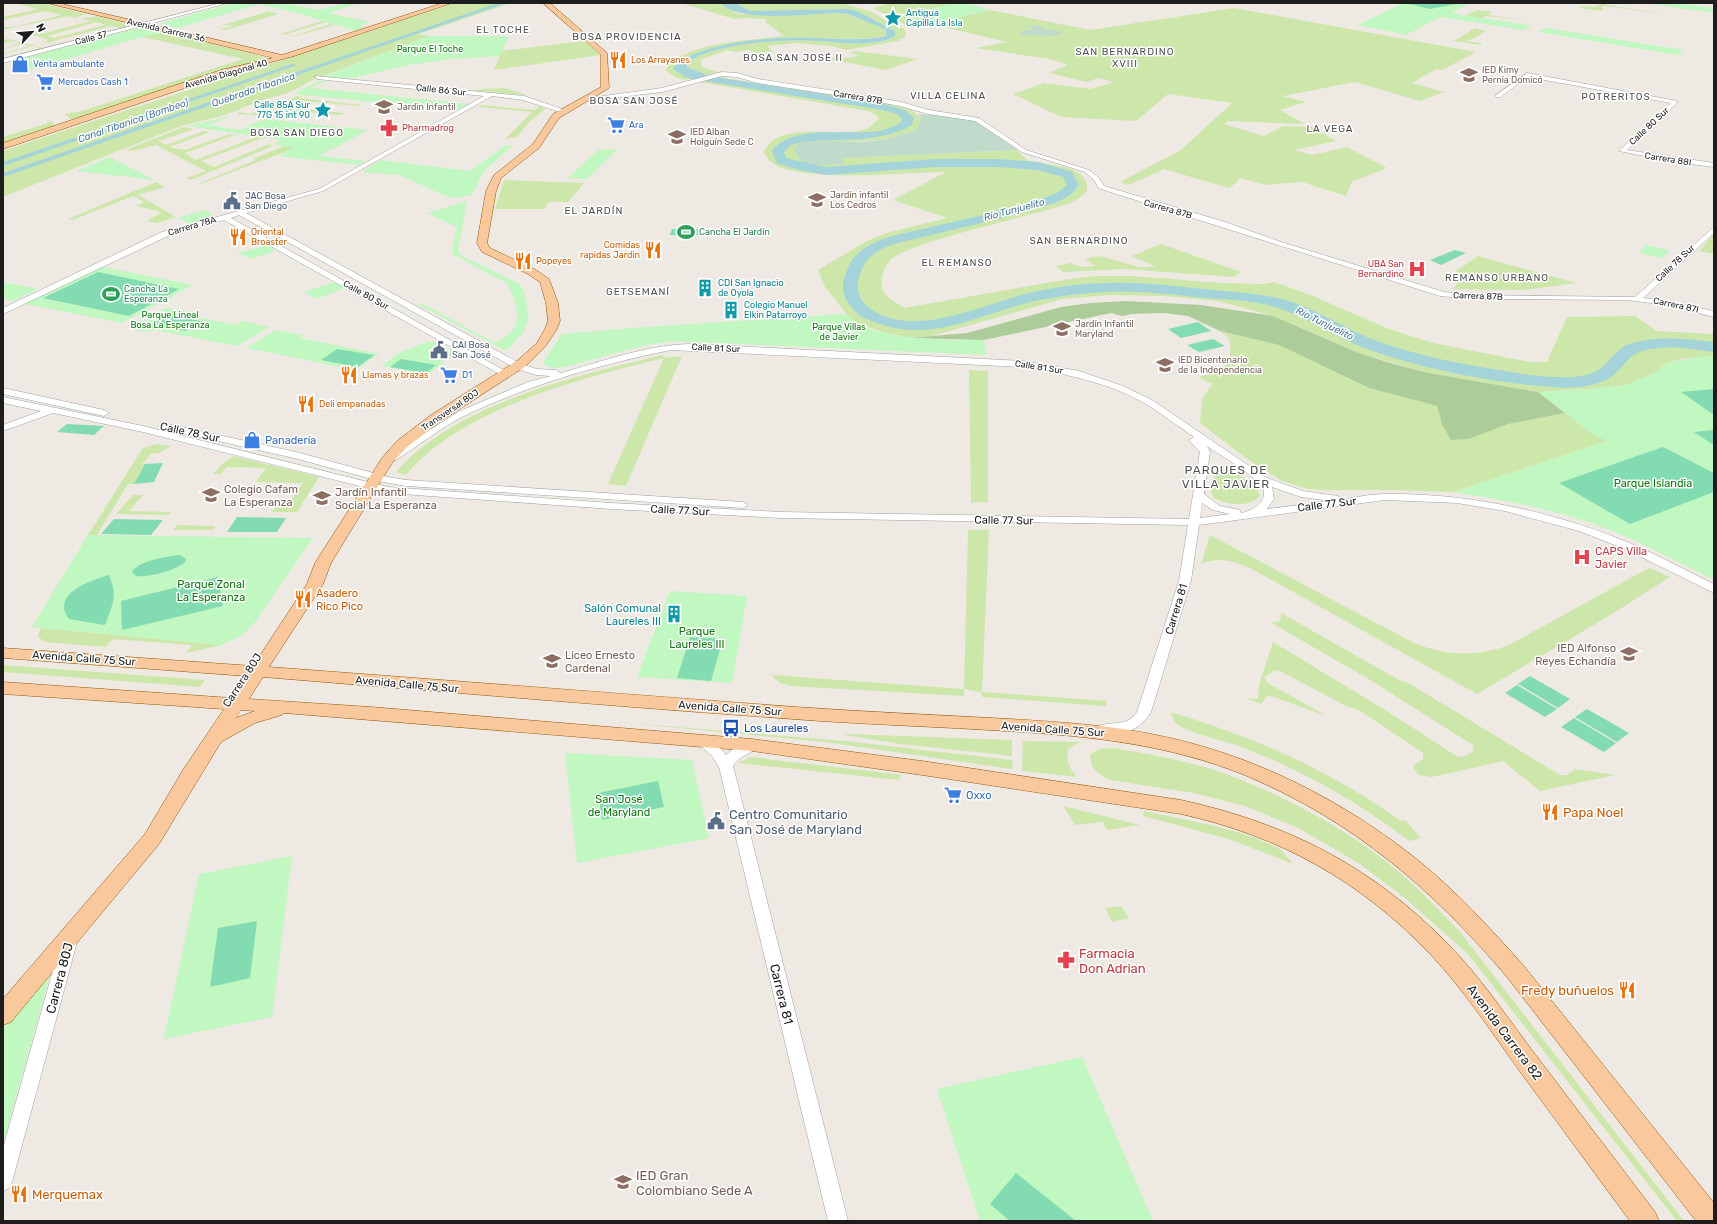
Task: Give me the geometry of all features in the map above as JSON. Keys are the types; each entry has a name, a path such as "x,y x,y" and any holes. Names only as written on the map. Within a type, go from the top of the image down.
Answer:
{"main road":[{"name":"Avenida Carrera 36","path":"50,3 282,57"},
{"name":"Avenida Diagonal 40","path":"3,146 224,72 282,57 449,3"},
{"path":"546,3 604,52 606,56 605,88 563,111"},
{"name":"Transversal 80J","path":"387,461 415,434 518,366 541,345 553,324 550,293 541,276 486,250 482,246 491,191 497,177 534,148 552,120 563,111"},
{"name":"Carrera 80J","path":"253,671 276,643 315,584 324,564 387,461"},
{"name":"Carrera 80J","path":"172,803 181,775 232,704 305,584 324,564"},
{"path":"276,643 280,658 284,665 295,674"},
{"name":"Avenida Calle 75 Sur","path":"3,653 846,717 1087,730 1126,735 1177,746 1234,764 1281,783 1356,824 1423,874 1465,914 1492,943 1712,1221"},
{"path":"3,688 291,708 752,746"},
{"name":"Carrera 80J","path":"72,934 148,843 172,803 214,740 232,704"},
{"path":"214,740 230,728 255,716 291,708"},
{"name":"Avenida Carrera 82","path":"752,746 916,767 1199,810 1221,815 1280,837 1339,867 1393,907 1416,927 1460,973 1646,1221"},
{"path":"3,1015 72,934"}],"street":[{"name":"Calle 37","path":"3,61 226,3"},
{"name":"Carrera 87B","path":"585,99 662,90 713,76 735,74 757,81 901,104 928,112 977,119 1024,150 1038,156 1072,164 1087,171 1097,179 1100,185 1109,190 1433,292 1472,297 1638,298"},
{"name":"Calle 80 Sur","path":"1498,96 1527,75 1675,102 1622,151"},
{"name":"Calle 86 Sur","path":"317,78 530,100 563,111"},
{"name":"Carrera 78A","path":"3,311 165,234 326,188 490,95"},
{"name":"Carrera 88I","path":"1622,151 1714,165"},
{"name":"Calle 80 Sur","path":"240,213 518,366"},
{"name":"Calle 80 Sur","path":"225,217 506,374"},
{"name":"Calle 78 Sur","path":"1638,298 1714,229"},
{"name":"Carrera 87I","path":"1638,298 1678,305 1714,314"},
{"name":"Calle 81 Sur","path":"387,461 429,433 477,406 532,384 567,373 660,349 681,346 958,360 1023,364 1057,369 1102,381 1149,402 1264,480 1290,491 1316,497 1385,497"},
{"name":"Calle 81 Sur","path":"660,349 981,365 1034,370 1078,379 1119,393 1146,407 1198,443"},
{"name":"Calle 81 Sur","path":"518,366 544,373 567,373"},
{"name":"Calle 78 Sur","path":"3,391 296,455 374,481"},
{"name":"Calle 78 Sur","path":"3,400 50,411 143,429 374,481"},
{"path":"3,428 50,411"},
{"name":"Carrera 81","path":"1087,730 1127,728 1139,721 1144,712 1185,581 1205,452 1198,443"},
{"path":"1199,496 1211,505 1225,510 1256,512 1270,497 1270,492 1264,480"},
{"name":"Calle 77 Sur","path":"374,481 399,492 611,506 782,515 1195,518 1385,497 1457,500 1506,508 1567,524 1629,548 1714,589"},
{"name":"Carrera 81","path":"702,741 717,753 726,766 838,1221"},
{"path":"726,766 728,761 737,752 752,746"},
{"name":"Carrera 80J","path":"3,1182 72,934"}],"green space":[{"path":"13,3 40,3 86,14 75,18 68,16 3,30 3,27 14,27 62,15 45,11 3,20 3,17 38,9"},
{"path":"234,3 283,3 319,10 345,3 359,3 329,13 370,22 358,26 367,28 357,31 297,13 259,4 181,27 185,28 170,27 171,25 158,24"},
{"path":"455,3 511,3 419,34 429,36 315,79 288,93 262,100 225,115 181,126 3,197 3,151"},
{"path":"681,3 721,3 735,13 754,15 848,14 885,29 887,36 855,39 769,39 723,47 679,61 684,76 694,78 683,79 666,71 668,63 695,50 724,43 784,36 765,22 767,19 734,19"},
{"path":"735,3 842,3 872,12 886,21 902,27 906,32 905,37 898,41 847,50 831,46 797,43 767,46 773,51 757,53 749,50 736,52 727,50 700,60 702,67 717,72 707,75 687,67 686,63 699,56 714,51 749,44 785,41 868,43 887,40 895,36 895,31 857,11 847,9 750,11"},
{"path":"890,3 956,3 906,15 931,24 912,28 873,8"},
{"path":"956,3 965,3 990,10 931,24 905,15"},
{"path":"1403,3 1471,3 1451,13 1532,26 1524,30 1440,17 1406,35 1358,25"},
{"path":"1601,3 1673,15 1604,6 1601,8 1604,9 1601,11 1579,8 1582,6 1595,7"},
{"path":"1643,3 1675,3 1714,8 1714,13"},
{"path":"1410,4 1456,4 1430,9"},
{"path":"1234,8 1476,52 1442,70 1436,69 1412,83 1444,92 1420,101 1355,82 1283,96 1306,102 1280,110 1305,124 1228,121 1224,124 1264,136 1283,126 1312,127 1336,141 1294,150 1312,155 1347,147 1387,168 1352,182 1346,196 1302,182 1265,185 1240,178 1229,188 1164,169 1128,185 1120,182 1181,150 1232,103 1168,94 1136,121 1061,117 1013,94 1044,83 1091,89 1114,82 1098,78 1087,82 1049,73 1068,65 1050,59 976,48 1007,42 931,24 990,10 1091,30"},
{"path":"1477,10 1492,12 1488,15 1539,22 1486,16 1482,18 1466,15"},
{"path":"269,11 278,14 226,30 219,29 234,26 228,25 214,28"},
{"path":"96,16 131,25 121,28 111,26 50,42 57,44 43,42 49,40 28,33 33,32 41,34 91,21 81,19","holes":["97,22 105,25 54,38 47,36"]},
{"path":"322,21 326,22 286,34 290,35 281,34"},
{"path":"331,24 335,25 296,36 294,36"},
{"path":"1027,25 1064,32 1056,36 1019,35 1018,34 1024,31 1022,30 1034,30"},
{"path":"138,28 148,28 149,31 165,32 142,37 20,73 17,68 25,63 12,61"},
{"path":"1475,28 1486,31 1471,40 1465,41 1482,43 1480,45 1454,41"},
{"path":"1546,28 1684,50 1677,55 1538,32"},
{"path":"165,32 269,59 80,118 71,119 64,114 82,111 243,59 142,37"},
{"name":"Parque El Toche","path":"429,36 509,36 500,56 452,59 408,65 349,79 322,77"},
{"path":"8,39 44,48 3,59 40,48 33,46 3,54 30,46 23,44 3,49 19,43 12,41 3,44 5,41 3,40"},
{"path":"583,41 594,47 601,55 494,70 502,51"},
{"path":"855,51 918,59 886,70 828,59 855,57 858,55 850,53"},
{"path":"719,77 889,104 911,110 921,118 917,130 884,140 843,142 809,164 844,164 841,158 1017,150 1028,160 1069,168 1082,176 1086,182 1087,191 1081,197 1066,205 938,240 916,247 890,260 883,273 882,288 888,297 904,308 1063,280 1096,276 1132,276 1222,283 1264,284 1274,282 1313,296 1389,329 1433,343 1530,362 1547,362 1567,317 1635,316 1657,331 1714,334 1714,357 1686,358 1669,362 1652,374 1626,385 1591,389 1538,392 1424,372 1356,352 1273,316 1218,301 1163,296 1111,295 1062,299 932,336 910,338 883,332 857,323 850,318 825,287 818,270 867,241 887,233 947,218 893,200 946,172 881,175 828,175 785,169 771,162 764,152 770,143 780,136 804,132 856,131 868,128 879,119 876,115 868,111 700,82"},
{"path":"319,81 326,81 311,88 469,104 458,110 293,94"},
{"path":"504,88 528,95 470,90"},
{"path":"298,96 302,96 299,98 362,105 358,106 293,100 278,107 345,113 341,115 273,109 257,115 238,114 239,112 251,114"},
{"path":"482,105 535,110 540,106 545,109 527,124 517,137 505,139 532,112 477,107"},
{"path":"918,114 959,117 976,121 1017,150 842,158 844,164 822,165 807,163 801,160 794,148 806,141 860,142 884,140 917,130 921,118"},
{"path":"232,116 208,125 241,130 264,119 368,130 319,156 366,161 359,165 278,156 294,148 273,144 282,140 187,126"},
{"path":"47,121 52,122 55,126 3,144 3,137 48,123"},
{"path":"183,127 194,129 159,141 166,145 204,131 210,132 169,147 185,150 229,134 235,135 185,153 196,160 256,137 263,138 201,161 214,167 269,144 273,146 191,180 187,178 206,171 156,145 132,151 126,150"},
{"path":"506,145 512,146 483,172 472,195 451,198 399,175 362,172 380,160 470,171"},
{"path":"284,146 295,148 198,184 256,160 253,159"},
{"path":"618,149 587,179 568,178 598,150"},
{"path":"109,157 155,180 77,171"},
{"path":"504,180 584,183 568,202 549,202 544,209 495,209"},
{"path":"156,182 165,187 138,195 176,217 157,223 147,221 162,212 136,206 144,202 133,196 73,220 68,219"},
{"path":"467,201 458,250 460,255 518,283 524,291 529,318 523,333 506,351 419,305 421,303 495,343 509,334 516,325 516,305 514,298 505,282 454,255 452,251 457,227 427,213"},
{"path":"205,210 215,217 190,224 178,218"},
{"name":"Cancha El Jardín","path":"672,229 701,229 700,235 670,235"},
{"path":"1714,234 1714,254 1699,251"},
{"path":"1161,244 1241,272 1234,277 1125,269 1063,272 1056,266 1071,263 1081,267 1096,266 1085,259 1100,256 1139,267 1156,267 1132,256"},
{"path":"267,245 275,249 270,253 250,259 238,253"},
{"path":"1646,245 1669,250 1663,258 1639,253"},
{"path":"1455,250 1466,253 1441,265 1430,260"},
{"path":"1478,256 1576,283 1525,290 1453,289 1458,283 1445,279"},
{"name":"Cancha La Esperanza","path":"102,267 193,285 122,323 25,304"},
{"name":"Cancha La Esperanza","path":"98,272 179,289 129,316 43,298"},
{"path":"3,282 38,289 13,301 3,299"},
{"path":"335,282 344,287 343,289 317,299 304,292"},
{"path":"1125,301 1201,305 1273,316 1356,352 1387,362 1424,372 1538,392 1565,413 1508,424 1468,439 1451,440 1442,424 1437,406 1369,388 1279,345 1220,331 1188,316 1164,313 1132,314 1122,316 1111,313 984,340 910,338 967,333 1061,307"},
{"name":"Parque Lineal Bosa La Esperanza","path":"166,308 187,311 182,314 236,325 242,321 269,327 237,346 154,330 148,332 129,329"},
{"name":"Parque Villas de Javier","path":"846,314 858,323 873,330 891,335 911,338 984,340 986,355 675,341 646,345 565,367 553,368 546,366 543,362 562,334"},
{"path":"169,315 201,321 185,331 152,324"},
{"path":"1198,322 1211,331 1181,338 1168,329"},
{"path":"276,330 303,335 300,338 379,354 356,370 246,348"},
{"path":"1220,331 1279,345 1369,388 1437,406 1442,424 1481,433 1508,424 1565,413 1591,433 1608,441 1454,492 1308,489 1282,481 1243,456 1200,423 1202,400 1212,384 1199,377 1221,369 1228,361 1230,355 1229,338"},
{"path":"1213,339 1225,346 1199,352 1187,345"},
{"path":"426,342 435,342 457,353 440,362 444,363 427,375 382,366 397,354"},
{"path":"337,349 374,355 358,367 321,360"},
{"path":"663,355 664,358 597,375 525,399 458,431 430,452 406,475 396,472 421,448 451,428 484,410 557,383"},
{"path":"682,356 626,486 608,484 664,358"},
{"name":"Parque Islandia","path":"1707,356 1714,357 1714,580 1637,541 1589,522 1522,504 1454,492 1607,441 1591,433 1538,392 1591,389 1626,385 1652,374 1669,362"},
{"path":"401,359 436,365 426,373 390,367"},
{"path":"969,370 988,371 988,502 971,503"},
{"path":"1714,389 1714,415 1681,392"},
{"path":"67,424 104,426 94,435 57,432"},
{"path":"1714,430 1714,444 1694,432"},
{"path":"157,444 171,446 159,453 150,454 143,464 145,464 134,484 128,484 97,535 88,535 143,448"},
{"path":"1663,447 1714,473 1714,492 1630,524 1559,483"},
{"path":"233,456 319,477 297,512 272,512 280,499 292,499 303,483 256,482 266,468 227,467 221,474 213,474 223,463"},
{"path":"163,463 154,482 134,484 145,464"},
{"path":"1230,468 1257,488 1260,496 1255,500 1244,504 1232,504 1214,498 1211,491 1216,469"},
{"path":"133,495 143,495 129,511 171,512 168,515 116,514"},
{"path":"237,517 286,518 277,532 227,532"},
{"path":"114,519 163,520 151,535 101,534"},
{"path":"177,525 216,526 212,530 173,530"},
{"path":"968,530 989,530 982,692 1107,701 1106,706 982,697 981,692 964,689"},
{"name":"Parque Zonal La Esperanza","path":"88,535 313,538 255,622 244,634 222,645 32,627"},
{"path":"1210,535 1414,643 1450,653 1485,652 1509,645 1649,568 1670,577 1612,614 1477,694 1250,568 1226,560 1214,560 1201,564"},
{"path":"180,555 186,559 185,562 176,568 148,576 136,576 132,572 135,568 146,562"},
{"path":"109,575 114,595 105,625 69,619 65,610 65,602 69,595 92,580"},
{"path":"218,577 223,606 122,630 121,601"},
{"name":"Parque Laureles III","path":"670,591 747,596 732,683 637,677"},
{"path":"1281,613 1399,680 1410,684 1560,775 1567,775 1575,769 1615,775 1540,791 1503,761 1432,777 1419,775 1414,769 1414,765 1423,759 1423,753 1359,710 1346,706 1278,670 1273,671 1265,677 1266,682 1327,716 1268,695 1261,704 1246,698 1258,699 1259,685 1273,642 1390,713 1458,757 1465,756 1474,751 1473,745 1370,680 1270,622 1278,622 1281,618"},
{"path":"41,628 222,645 186,653 192,645 113,639 106,647 44,642 38,636"},
{"path":"690,637 723,639 711,681 677,678"},
{"path":"3,665 205,680 200,687 3,672"},
{"path":"771,675 964,689 964,696 791,686 780,683"},
{"path":"1530,676 1570,699 1558,708 1518,684"},
{"path":"1517,685 1557,709 1545,717 1505,693"},
{"path":"1587,709 1629,733 1617,742 1575,717"},
{"path":"1170,712 1231,732 1319,771 1347,786 1401,821 1405,820 1421,838 1409,841 1369,812 1325,786 1279,763 1233,744 1187,730 1175,722"},
{"path":"1574,718 1616,743 1604,752 1561,727"},
{"path":"617,722 844,741 1013,760 1012,769 825,742"},
{"path":"845,734 1012,740 1012,756 901,744"},
{"path":"1023,741 1080,742 1068,749 1067,753 1069,764 1077,777 1022,771"},
{"path":"1114,748 1192,764 1241,780 1317,816 1364,845 1386,861 1420,891 1460,932 1684,1221 1677,1221 1467,953 1406,899 1360,864 1298,828 1245,806 1194,793 1110,780 1106,778 1098,773 1091,764 1090,754 1100,749"},
{"name":"San José de Maryland","path":"565,753 692,760 709,838 577,863"},
{"path":"752,757 901,775 899,780 737,763"},
{"path":"658,781 664,807 602,820 598,793"},
{"path":"1063,806 1140,825 1107,830 1103,822 1075,825"},
{"path":"1144,811 1214,826 1250,836 1281,850 1293,864 1229,839 1143,816"},
{"path":"292,856 272,1017 164,1039 199,874"},
{"path":"1121,906 1129,918 1112,922 1105,908"},
{"path":"257,921 250,978 210,987 218,928"},
{"path":"52,968 3,1144 3,1028"},
{"path":"1082,1057 1153,1221 980,1221 937,1089"},
{"path":"1016,1173 1076,1221 1010,1221 990,1204"}],"water":[{"path":"721,3 735,3 750,11 847,9 857,11 895,31 895,36 887,40 868,43 786,41 749,44 714,51 699,56 686,63 687,67 707,75 690,77 674,70 680,61 697,53 711,48 741,42 787,38 861,39 887,36 885,29 848,14 759,15 743,13 730,9"}],"waterway":[{"name":"Quebrada Tibaníca","path":"3,175 503,3"},
{"name":"Río Tunjuelito","path":"684,62 678,68 689,75 696,77 883,107 901,112 908,118 908,123 895,131 858,136 801,138 787,143 778,151 781,160 799,166 826,171 936,163 997,163 1039,166 1068,175 1073,185 1062,195 1053,199 1008,213 897,239 876,247 864,255 858,262 852,275 850,286 852,298 864,312 892,324 912,326 951,321 1028,298 1058,292 1079,289 1122,287 1238,296 1276,302 1295,308 1365,342 1424,360 1465,369 1546,382 1578,382 1598,377 1607,372 1627,351 1642,346 1652,344 1673,344 1714,347"},
{"name":"Canal Tibanica (Bombeo)","path":"3,164 294,65"}],"place":[{"name":"Antigua Capilla La Isla","path":"893,18"},
{"name":"Los Arrayanes","path":"618,60"},
{"name":"Venta ambulante","path":"20,64"},
{"name":"IED Kimy Pernía Domicó","path":"1469,75"},
{"name":"Mercados Cash 1","path":"45,82"},
{"name":"Jardin Infantil","path":"384,107"},
{"name":"Calle 85A Sur 77G 15 int 90","path":"323,110"},
{"name":"Ara","path":"616,125"},
{"name":"Pharmadrog","path":"389,128"},
{"name":"IED Alban Holguín Sede C","path":"677,137"},
{"name":"Jardín infantil Los Cedros","path":"817,200"},
{"name":"JAC Bosa San Diego","path":"232,201"},
{"name":"Cancha El Jardín","path":"686,232"},
{"name":"Oriental Broaster","path":"238,237"},
{"name":"Comidas rapidas Jardin","path":"653,250"},
{"name":"Popeyes","path":"523,261"},
{"name":"UBA San Bernardino","path":"1417,269"},
{"name":"CDI San Ignacio de Oyola","path":"705,288"},
{"name":"Cancha La Esperanza","path":"111,294"},
{"name":"Colegio Manuel Elkin Patarroyo","path":"731,310"},
{"name":"Jardín Infantil Maryland","path":"1062,329"},
{"name":"CAI Bosa San José","path":"439,350"},
{"name":"IED Bicentenario de la Independencia","path":"1165,365"},
{"name":"Llamas y brazas","path":"349,375"},
{"name":"D1","path":"449,375"},
{"name":"Deli empanadas","path":"306,404"},
{"name":"Panadería","path":"252,440"},
{"name":"Colegio Cafam La Esperanza","path":"211,495"},
{"name":"Jardín Infantil Social La Esperanza","path":"322,498"},
{"name":"CAPS Villa Javier","path":"1582,557"},
{"name":"Asadero Rico Pico","path":"303,599"},
{"name":"Salón Comunal Laureles III","path":"674,614"},
{"name":"IED Alfonso Reyes Echandía","path":"1629,654"},
{"name":"Liceo Ernesto Cardenal","path":"552,661"},
{"name":"Los Laureles","path":"731,728"},
{"name":"Oxxo","path":"953,795"},
{"name":"Papa Noel","path":"1550,812"},
{"name":"Centro Comunitario San José de Maryland","path":"716,821"},
{"name":"Farmacia Don Adrian","path":"1066,960"},
{"name":"Fredy buñuelos","path":"1627,990"},
{"name":"IED Gran Colombiano Sede A","path":"623,1182"},
{"name":"Merquemax","path":"19,1194"}],"district":[{"name":"EL TOCHE","path":"503,29"},
{"name":"BOSA PROVIDENCIA","path":"627,36"},
{"name":"SAN BERNARDINO XVIII","path":"1125,56"},
{"name":"BOSA SAN JOSÉ II","path":"793,57"},
{"name":"VILLA CELINA","path":"948,95"},
{"name":"POTRERITOS","path":"1616,96"},
{"name":"BOSA SAN JOSÉ","path":"634,100"},
{"name":"LA VEGA","path":"1330,128"},
{"name":"BOSA SAN DIEGO","path":"297,132"},
{"name":"EL JARDÍN","path":"594,210"},
{"name":"SAN BERNARDINO","path":"1079,240"},
{"name":"EL REMANSO","path":"957,262"},
{"name":"REMANSO URBANO","path":"1497,277"},
{"name":"GETSEMANÍ","path":"638,291"},
{"name":"PARQUES DE VILLA JAVIER","path":"1226,477"}]}
